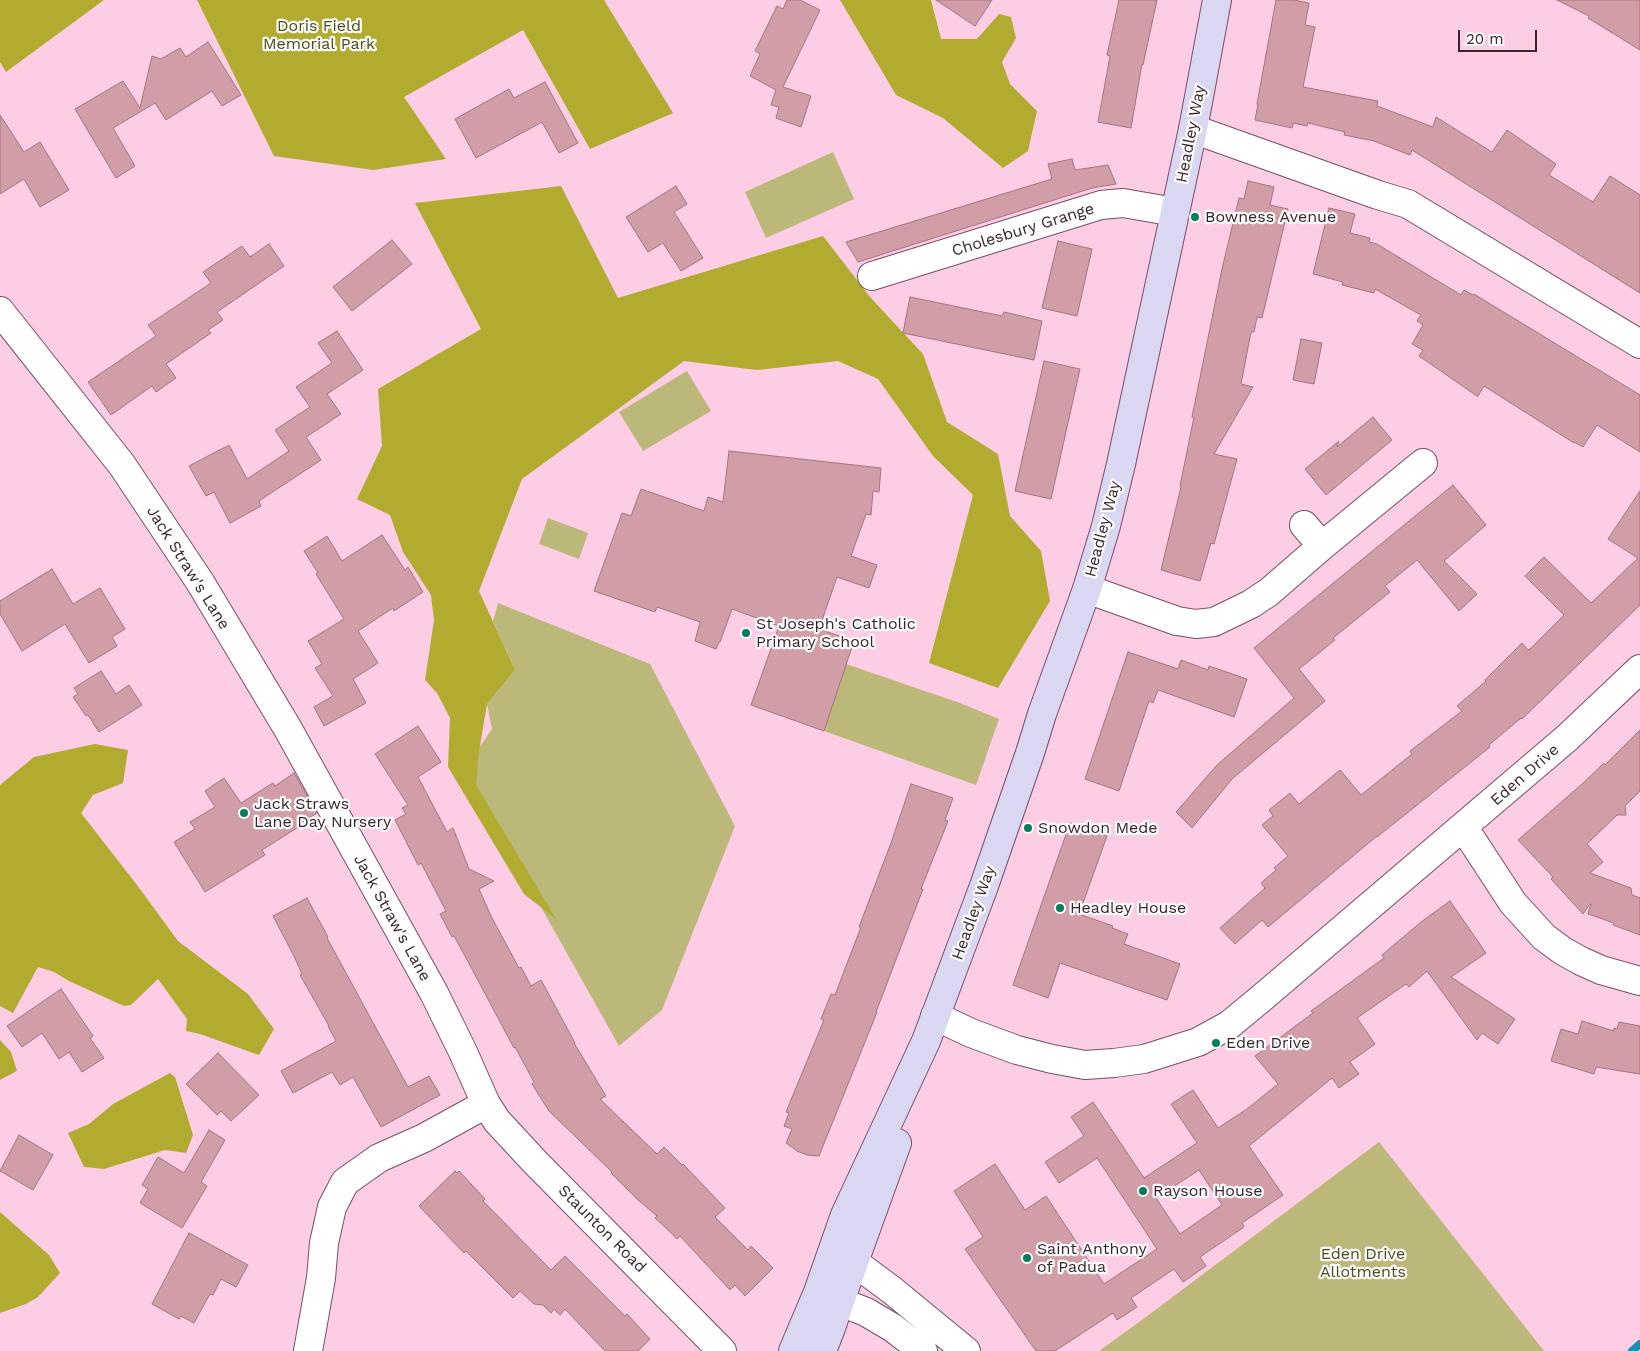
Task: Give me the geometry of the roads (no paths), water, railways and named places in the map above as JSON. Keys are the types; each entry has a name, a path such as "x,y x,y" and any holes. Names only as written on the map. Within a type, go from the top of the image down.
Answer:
{"main road":[{"name":"Headley Way","path":"793,1351 829,1296 843,1257 846,1215 931,1029 984,886 1042,714 1087,589 1106,526 1121,464 1218,0"},
{"name":"Headley Way","path":"822,1351 832,1328 829,1296"}],"street":[{"path":"1192,129 1408,204 1640,344"},
{"name":"Cholesbury Grange","path":"872,276 1101,205 1123,203 1175,212"},
{"name":"Jack Straw's Lane","path":"0,311 122,465 200,582 288,729 434,993 486,1104"},
{"path":"1087,589 1177,621 1196,624 1214,622 1245,607 1269,592 1423,463"},
{"path":"1304,525 1322,546"},
{"name":"Eden Drive","path":"931,1029 971,1033 1017,1050 1085,1065 1144,1059 1198,1042 1230,1025 1464,828 1567,738 1640,669"},
{"path":"1464,828 1513,902 1544,937 1563,952 1581,961 1623,977 1640,981"},
{"path":"308,1351 321,1278 324,1243 332,1206 344,1182 379,1158 424,1138 486,1104"},
{"name":"Staunton Road","path":"486,1104 497,1121 516,1143 722,1351"},
{"path":"843,1257 893,1290 966,1351"},
{"path":"829,1296 873,1316 923,1351"}],"waterway":[{"path":"1632,1351 1640,1344"}],"place":[{"name":"Bowness Avenue","path":"1195,217"},
{"name":"St Joseph's Catholic Primary School","path":"746,633"},
{"name":"Jack Straws Lane Day Nursery","path":"244,813"},
{"name":"Snowdon Mede","path":"1028,828"},
{"name":"Headley House","path":"1060,908"},
{"name":"Eden Drive","path":"1216,1043"},
{"name":"Rayson House","path":"1143,1191"},
{"name":"Saint Anthony of Padua","path":"1027,1258"}],"park label":[{"name":"Doris Field Memorial Park","path":"319,35"},
{"name":"Eden Drive Allotments","path":"1363,1263"}]}
